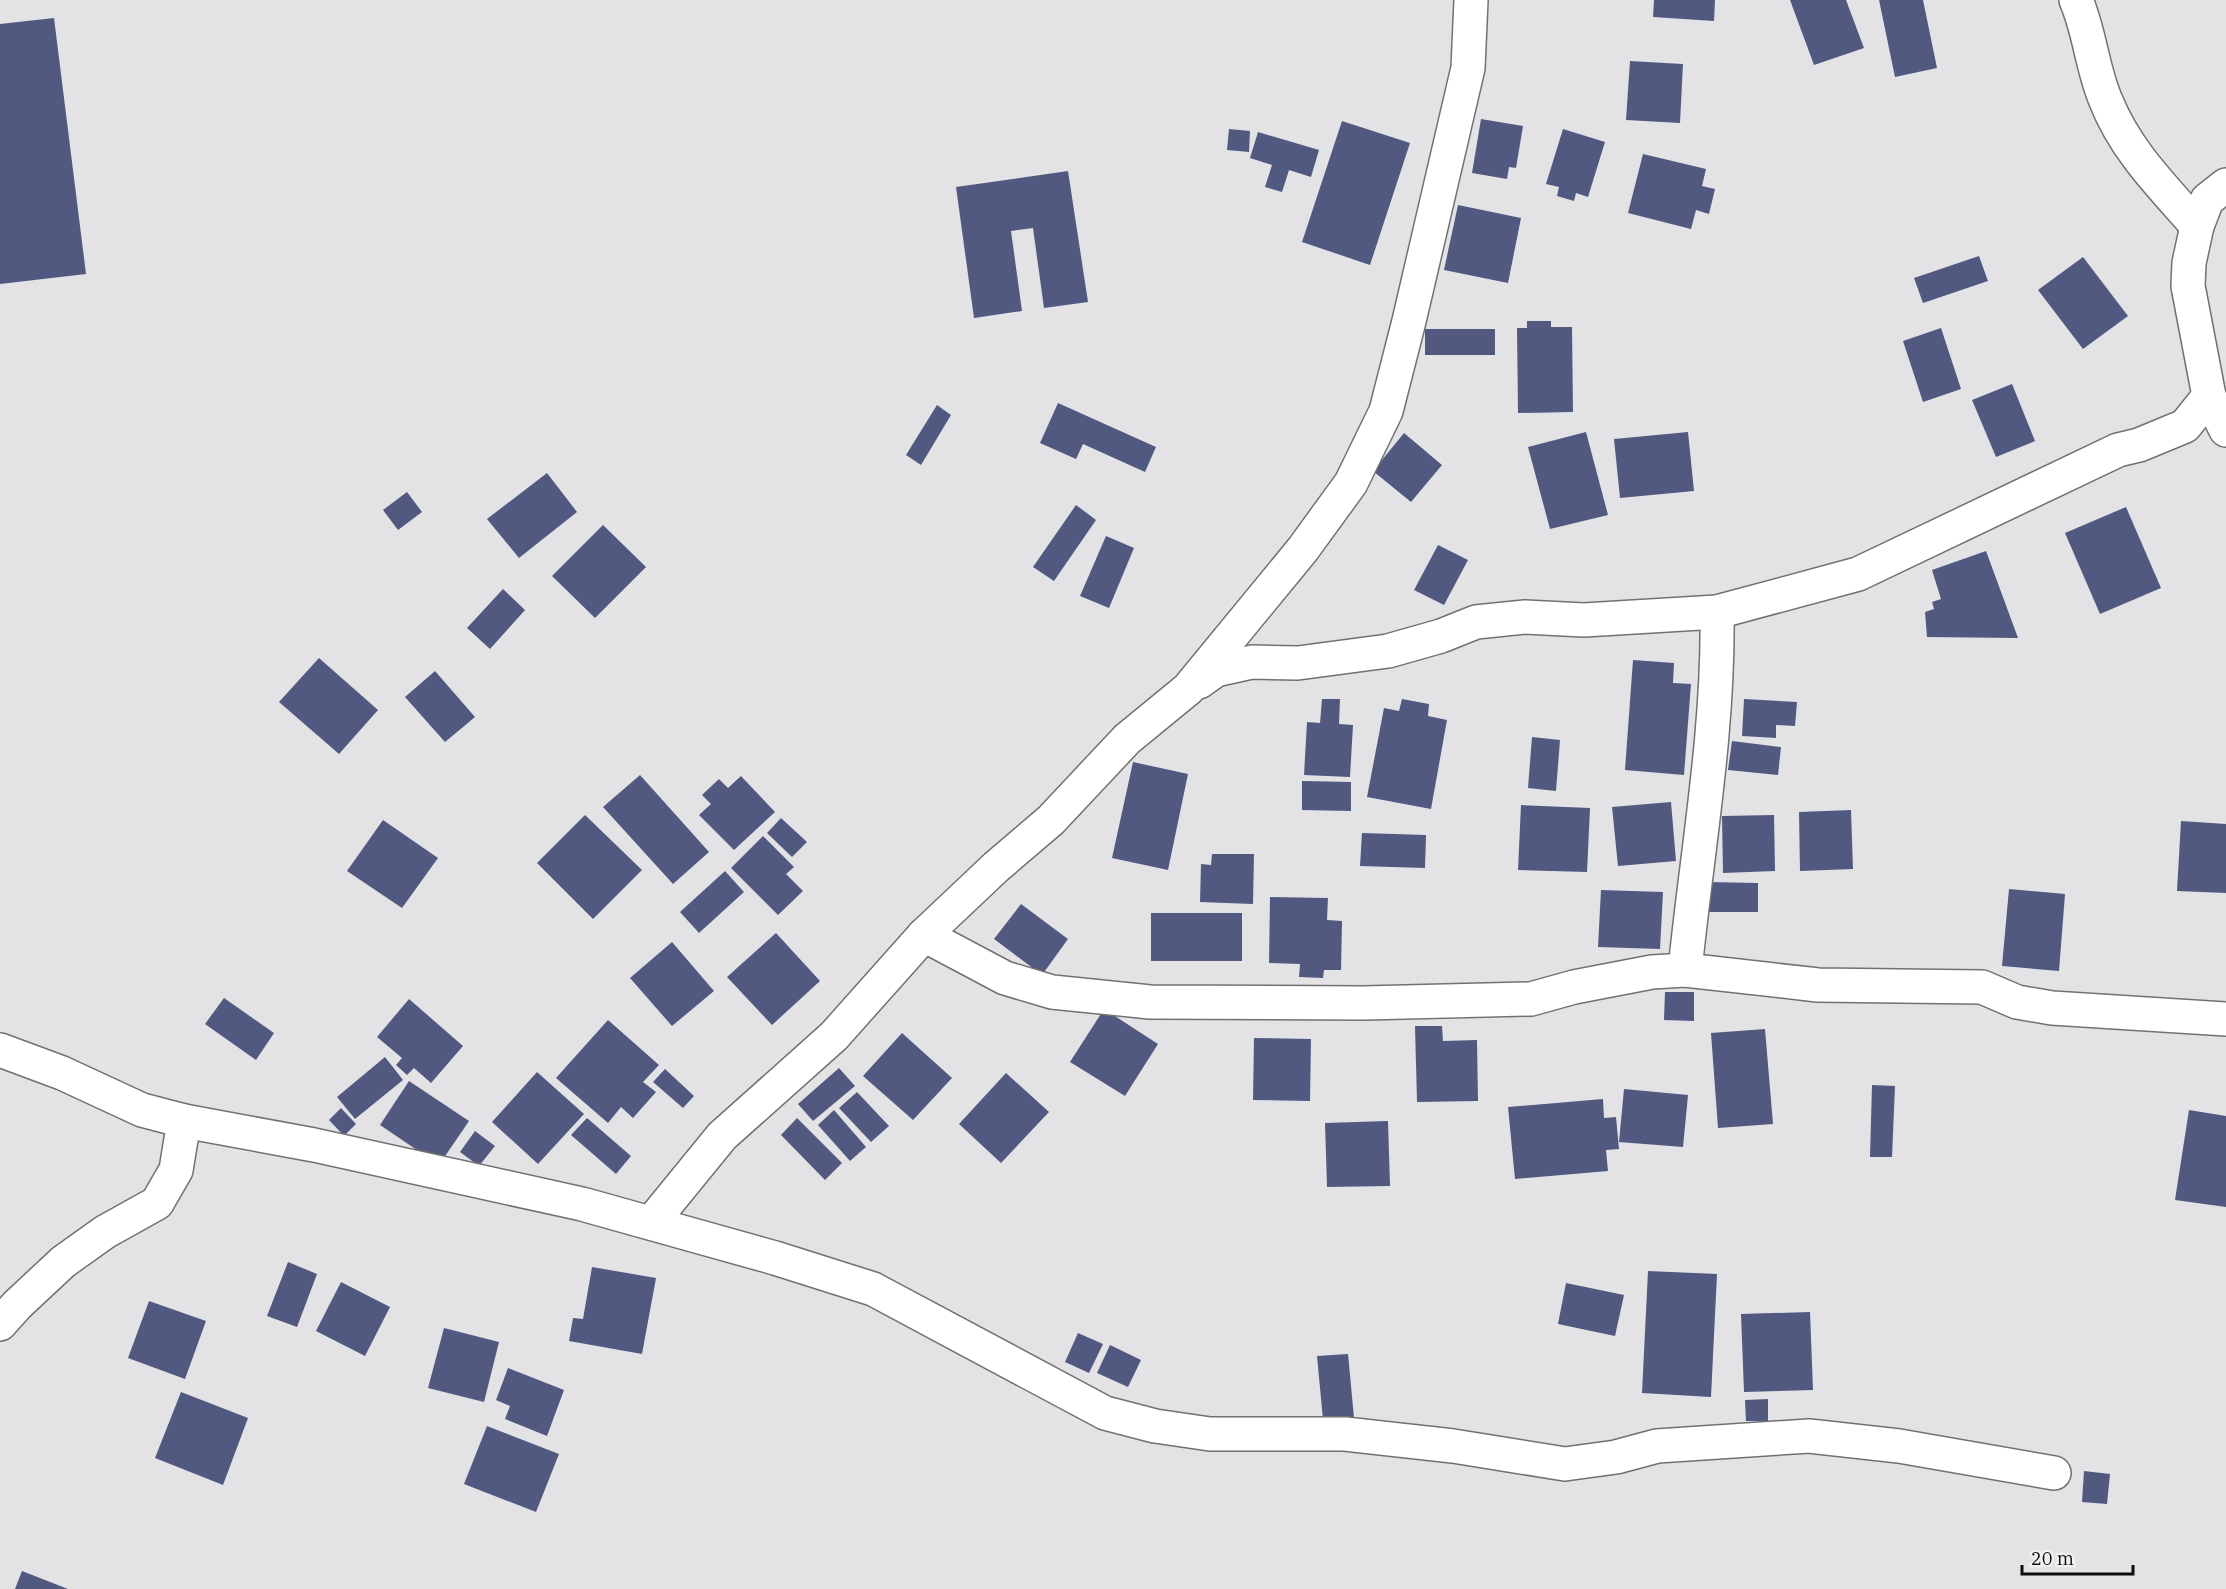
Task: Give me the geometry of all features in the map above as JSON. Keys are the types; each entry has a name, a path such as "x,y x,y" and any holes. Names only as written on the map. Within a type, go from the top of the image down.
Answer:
{"street":[{"path":"1188,689 1303,549 1351,483 1386,411 1468,68 1471,0"},
{"path":"2076,0 2083,15 2105,99 2124,141 2197,226"},
{"path":"2226,185 2207,200 2197,226 2189,263 2188,286 2209,396 2226,430"},
{"path":"651,1223 722,1136 834,1036 924,935 996,867 1051,820 1127,739 1188,689 1216,670 1252,662 1298,663 1388,651 1441,636 1476,622 1525,616 1584,620 1717,612 1858,574 2118,450 2139,445 2186,426 2209,396"},
{"path":"1684,970 1708,782 1718,652 1717,612"},
{"path":"924,935 1005,978 1052,992 1150,1002 1364,1003 1531,999 1574,987 1652,972 1684,970 1818,985 1982,987 2017,1002 2052,1008 2226,1019"},
{"path":"0,1050 62,1073 142,1110 184,1121 314,1145 582,1204 775,1258 873,1289 1106,1413 1155,1426 1210,1434 1345,1434 1453,1446 1565,1464 1616,1457 1657,1446 1809,1436 1899,1446 2054,1473"},
{"path":"0,1324 63,1262 105,1232 157,1203 176,1170 184,1121"}],"building":[{"path":"1654,0 1715,0 1714,21 1653,17"},
{"path":"1790,0 1846,0 1864,48 1814,65"},
{"path":"1879,0 1923,0 1937,68 1895,77"},
{"path":"54,18 86,274 0,284 0,24"},
{"path":"1630,61 1683,64 1680,123 1626,120"},
{"path":"1481,119 1523,126 1516,168 1509,167 1507,179 1472,173"},
{"path":"1342,121 1410,143 1370,265 1302,242"},
{"path":"1229,129 1250,131 1249,152 1227,150"},
{"path":"1563,129 1605,142 1588,197 1576,193 1574,201 1557,196 1559,187 1546,184"},
{"path":"1258,132 1319,150 1311,177 1289,170 1282,192 1265,187 1272,165 1250,158"},
{"path":"1643,154 1706,169 1702,186 1715,189 1709,214 1696,210 1691,229 1628,213"},
{"path":"1068,171 1088,302 1044,308 1033,228 1011,231 1022,311 974,318 956,187"},
{"path":"1458,205 1521,218 1508,283 1444,270"},
{"path":"1979,256 1988,281 1923,303 1914,278"},
{"path":"2083,257 2128,316 2083,349 2038,290"},
{"path":"1527,321 1551,321 1551,327 1572,327 1573,412 1518,413 1517,328 1527,328"},
{"path":"1941,328 1961,389 1923,402 1903,341"},
{"path":"1425,329 1495,329 1495,355 1425,355"},
{"path":"2012,384 2035,441 1996,457 1972,400"},
{"path":"1058,403 1156,447 1145,472 1083,444 1076,459 1040,443"},
{"path":"937,405 951,415 921,465 906,455"},
{"path":"1586,432 1608,515 1550,529 1528,447"},
{"path":"1688,432 1694,491 1620,498 1614,439"},
{"path":"1404,433 1442,465 1411,502 1373,471"},
{"path":"547,473 577,512 519,558 487,519"},
{"path":"407,492 422,512 398,530 383,510"},
{"path":"1076,505 1096,520 1054,581 1033,567"},
{"path":"2126,507 2161,588 2100,614 2065,533"},
{"path":"603,525 646,567 595,618 552,576"},
{"path":"1106,536 1134,548 1109,608 1080,596"},
{"path":"1438,545 1468,560 1444,605 1414,590"},
{"path":"1986,551 2018,638 1927,637 1925,612 1934,609 1932,602 1941,599 1932,570"},
{"path":"503,589 525,610 490,649 467,628"},
{"path":"319,658 378,710 339,754 279,702"},
{"path":"1633,660 1674,663 1673,683 1691,684 1684,775 1625,770"},
{"path":"435,671 475,717 445,742 405,697"},
{"path":"1322,699 1340,699 1339,724 1353,725 1350,777 1304,775 1307,722 1320,723"},
{"path":"1402,699 1429,704 1428,716 1447,720 1431,809 1367,797 1384,708 1399,711"},
{"path":"1744,699 1797,702 1795,726 1776,725 1776,738 1742,736"},
{"path":"1532,737 1560,740 1556,791 1528,788"},
{"path":"1732,741 1781,747 1778,775 1728,770"},
{"path":"1133,762 1188,774 1168,870 1112,858"},
{"path":"640,775 709,852 673,884 603,807"},
{"path":"741,776 775,812 734,850 699,815 711,804 702,795 719,779 728,788"},
{"path":"1302,781 1351,782 1351,811 1302,810"},
{"path":"1671,802 1676,861 1618,866 1612,807"},
{"path":"1521,805 1590,808 1587,872 1518,870"},
{"path":"1851,810 1853,869 1800,871 1799,812"},
{"path":"585,815 642,870 593,919 537,863"},
{"path":"1774,815 1775,871 1723,873 1722,816"},
{"path":"781,818 807,842 792,857 767,833"},
{"path":"383,820 438,858 402,908 347,871"},
{"path":"2181,821 2226,824 2226,893 2177,891"},
{"path":"1362,833 1426,835 1425,868 1360,866"},
{"path":"763,836 794,867 786,874 803,891 778,915 731,868"},
{"path":"1212,854 1254,854 1253,904 1200,902 1201,864 1211,865"},
{"path":"725,871 744,892 699,933 680,912"},
{"path":"1707,882 1758,883 1758,912 1706,912"},
{"path":"2009,889 2065,894 2059,971 2002,966"},
{"path":"1601,890 1663,892 1660,949 1598,947"},
{"path":"1270,897 1328,898 1327,920 1342,921 1341,970 1324,970 1323,978 1299,977 1300,964 1269,963"},
{"path":"1021,904 1068,939 1042,975 994,939"},
{"path":"1151,913 1242,913 1242,961 1151,961"},
{"path":"776,933 820,981 772,1025 727,977"},
{"path":"672,942 714,991 672,1026 630,978"},
{"path":"1665,992 1694,992 1694,1021 1664,1020"},
{"path":"224,998 274,1033 256,1060 205,1024"},
{"path":"409,999 463,1046 431,1083 414,1068 407,1075 396,1065 402,1058 377,1037"},
{"path":"1104,1009 1158,1044 1125,1096 1070,1062"},
{"path":"608,1020 659,1065 643,1082 656,1092 633,1118 621,1107 608,1123 556,1078"},
{"path":"1415,1026 1442,1026 1443,1041 1477,1040 1478,1101 1417,1102"},
{"path":"1765,1029 1773,1124 1718,1128 1711,1033"},
{"path":"902,1033 952,1078 913,1120 863,1076"},
{"path":"1254,1038 1311,1039 1310,1101 1253,1100"},
{"path":"385,1057 403,1080 355,1119 337,1097"},
{"path":"839,1068 855,1086 813,1121 798,1104"},
{"path":"665,1069 694,1096 683,1108 653,1082"},
{"path":"537,1072 584,1114 538,1164 492,1122"},
{"path":"1006,1073 1049,1112 1001,1163 959,1124"},
{"path":"409,1081 469,1121 439,1165 380,1125"},
{"path":"1872,1085 1895,1086 1892,1157 1870,1157"},
{"path":"1624,1089 1688,1095 1683,1147 1619,1142"},
{"path":"857,1092 889,1126 871,1142 839,1108"},
{"path":"1603,1099 1604,1118 1616,1117 1619,1149 1606,1150 1608,1171 1515,1179 1508,1107"},
{"path":"341,1108 356,1124 344,1136 329,1120"},
{"path":"834,1110 866,1147 850,1161 818,1125"},
{"path":"2189,1110 2226,1116 2226,1207 2175,1200"},
{"path":"587,1118 631,1156 616,1174 571,1135"},
{"path":"797,1118 842,1163 825,1180 781,1135"},
{"path":"1388,1121 1390,1186 1327,1187 1325,1123"},
{"path":"475,1131 495,1146 479,1166 460,1152"},
{"path":"288,1262 317,1274 297,1327 267,1316"},
{"path":"592,1267 656,1278 642,1354 569,1341 573,1318 583,1319"},
{"path":"1648,1271 1717,1274 1711,1397 1642,1393"},
{"path":"341,1282 390,1307 365,1356 316,1331"},
{"path":"1566,1283 1624,1295 1615,1336 1558,1324"},
{"path":"149,1301 206,1321 185,1379 128,1358"},
{"path":"1810,1312 1813,1390 1744,1392 1741,1314"},
{"path":"444,1328 499,1342 484,1402 428,1388"},
{"path":"1078,1333 1103,1344 1089,1373 1065,1362"},
{"path":"1110,1345 1141,1360 1128,1387 1097,1373"},
{"path":"1348,1354 1354,1418 1323,1420 1317,1356"},
{"path":"508,1368 564,1390 547,1436 505,1419 510,1406 496,1400"},
{"path":"181,1392 248,1418 223,1485 155,1458"},
{"path":"1768,1399 1768,1421 1746,1421 1745,1400"},
{"path":"487,1426 559,1454 536,1512 464,1484"},
{"path":"2084,1471 2110,1474 2107,1504 2082,1502"},
{"path":"22,1571 68,1589 15,1589"}]}
